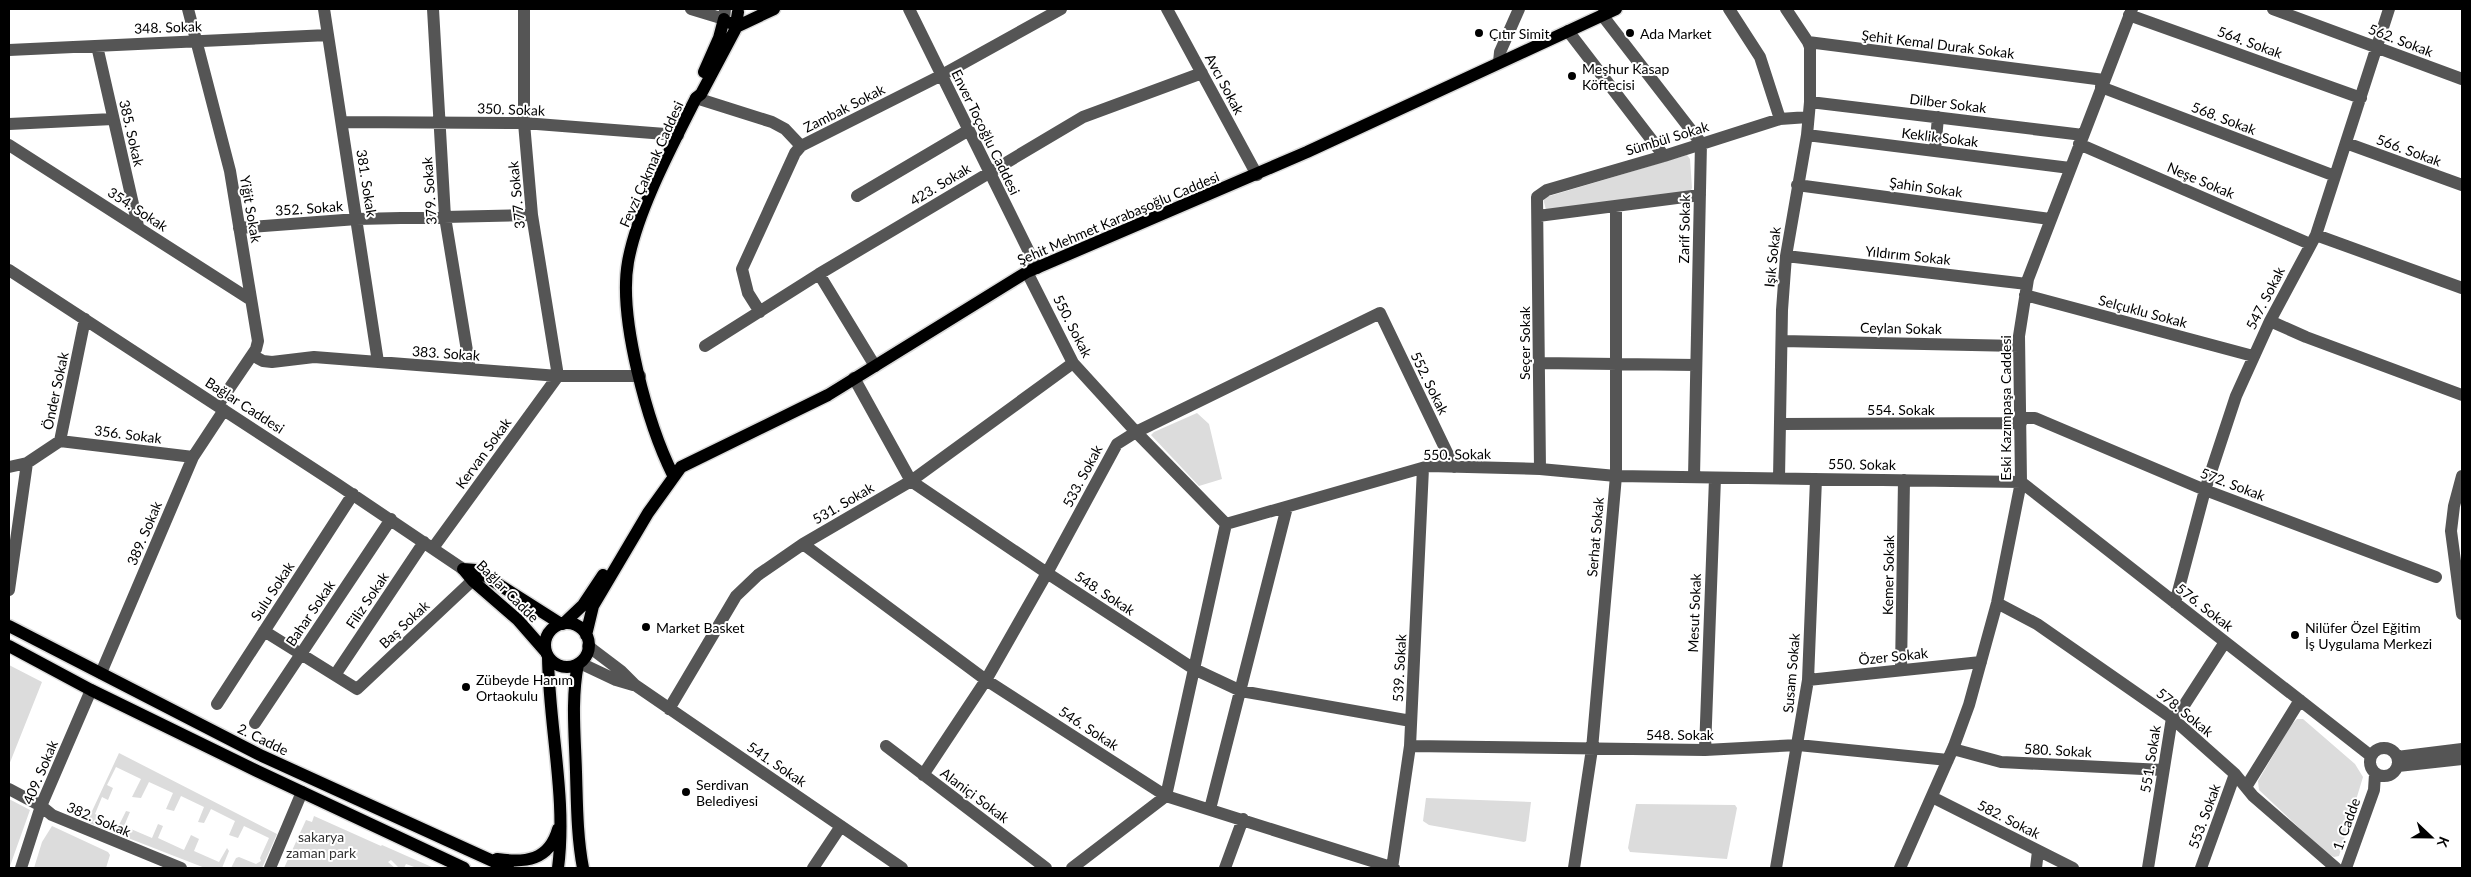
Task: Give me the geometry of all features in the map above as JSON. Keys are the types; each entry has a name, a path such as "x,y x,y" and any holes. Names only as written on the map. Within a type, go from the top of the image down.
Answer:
{"main road":[{"path":"742,10 725,14 736,27 774,9"},
{"name":"Şehit Mehmet Karabaşoğlu Caddesi","path":"587,641 593,606 626,548 673,475 681,468 706,454 812,404 1032,270 1257,175 1616,9"},
{"name":"Fevzi Çakmak Caddesi","path":"673,475 648,409 640,376 629,320 626,289 628,262 649,200 678,135 696,98 701,94 736,27 742,10"},
{"name":"Fevzi Çakmak Caddesi","path":"696,98 696,91 720,38 725,14"},
{"name":"Şehit Mehmet Karabaşoğlu Caddesi","path":"562,624 583,605 606,571 626,548"},
{"name":"Bağlar Cadde","path":"463,569 512,614 547,655"},
{"name":"Bağlar Cadde","path":"463,569 476,570 562,624"},
{"path":"558,868 561,852 561,817 546,636 553,628 562,624 576,626 587,641 587,652 579,663 574,697 579,834 583,868"},
{"name":"2. Cadde","path":"9,626 262,756 508,868"},
{"path":"9,646 91,690 463,868"},
{"path":"547,655 552,662 562,667 579,663"},
{"path":"486,858 529,861 539,856 551,846 561,817"}],"street":[{"name":"Yiğit Sokak","path":"188,9 226,156 240,228 258,341 252,355 221,408"},
{"name":"381. Sokak","path":"324,9 378,362"},
{"name":"379. Sokak","path":"433,9 445,217 470,369"},
{"name":"377. Sokak","path":"524,9 524,123 532,215 558,376"},
{"path":"691,9 725,14"},
{"name":"Enver Toçoğlu Caddesi","path":"909,9 989,171 1032,270"},
{"name":"Zambak Sokak","path":"760,312 748,293 742,269 795,152 801,146 942,75 1061,9"},
{"name":"Avcı Sokak","path":"1167,9 1257,175"},
{"path":"1500,62 1500,52 1519,9"},
{"path":"1729,9 1760,57 1780,119"},
{"path":"1786,9 1808,42"},
{"name":"562. Sokak","path":"2273,9 2292,12 2462,79"},
{"name":"547. Sokak","path":"2175,603 2205,490 2236,396 2270,321 2313,239 2389,9"},
{"name":"Eski Kazımpaşa Caddesi","path":"1900,868 1950,755 1981,662 1997,603 2021,482 2019,346 2026,289 2050,219 2131,12"},
{"name":"564. Sokak","path":"2131,12 2361,98"},
{"path":"1602,15 1701,144"},
{"path":"1568,31 1664,156"},
{"name":"348. Sokak","path":"9,50 328,34"},
{"name":"Şehit Kemal Durak Sokak","path":"1808,42 2103,84"},
{"name":"Işık Sokak","path":"1779,478 1786,256 1807,135 1810,102 1810,47 1808,42"},
{"name":"385. Sokak","path":"97,46 138,226"},
{"name":"423. Sokak","path":"705,346 989,171 1083,117 1202,73"},
{"name":"568. Sokak","path":"2103,84 2335,176"},
{"path":"696,98 772,122 785,128 801,146"},
{"name":"Dilber Sokak","path":"1810,102 1938,117 2081,139"},
{"name":"Sümbül Sokak","path":"1537,196 1547,190 1664,156 1780,119 1808,117"},
{"path":"1935,151 1938,117"},
{"path":"9,124 113,118"},
{"name":"350. Sokak","path":"342,122 524,123 678,135"},
{"path":"857,196 969,130"},
{"name":"Keklik Sokak","path":"1807,135 2070,168"},
{"name":"Neşe Sokak","path":"2081,139 2313,239 2462,288"},
{"name":"566. Sokak","path":"2346,143 2462,185"},
{"name":"Zarif Sokak","path":"1694,477 1701,144"},
{"name":"354. Sokak","path":"9,145 251,300"},
{"name":"Şahin Sokak","path":"1797,185 2050,219"},
{"path":"1538,216 1700,195"},
{"name":"Seçer Sokak","path":"1537,196 1540,469"},
{"name":"Serhat Sokak","path":"1574,868 1592,749 1616,476 1616,206"},
{"name":"352. Sokak","path":"240,228 357,219 532,215"},
{"name":"Yıldırım Sokak","path":"1786,256 2026,289"},
{"name":"Bağlar Caddesi","path":"9,270 353,494 463,569"},
{"name":"550. Sokak","path":"1032,270 1073,363 1136,432 1226,524 1423,468 1454,466 1540,469 1616,476 2021,482"},
{"path":"819,274 875,366"},
{"name":"Selçuklu Sokak","path":"2026,289 2253,356"},
{"name":"533. Sokak","path":"923,775 986,680 1117,444 1136,432 1380,312"},
{"name":"552. Sokak","path":"1380,312 1454,466"},
{"name":"Önder Sokak","path":"9,467 27,463 60,441 85,319"},
{"path":"2270,321 2306,337 2462,395"},
{"name":"Ceylan Sokak","path":"1782,341 2019,346"},
{"name":"383. Sokak","path":"252,355 263,362 314,357 558,376 640,376"},
{"name":"531. Sokak","path":"669,708 736,596 758,575 803,544 911,481 1073,363"},
{"path":"1539,363 1696,366"},
{"name":"Kervan Sokak","path":"428,545 558,376"},
{"name":"548. Sokak","path":"854,378 911,481 1194,669 1241,691 1411,721"},
{"name":"389. Sokak","path":"101,673 193,457 221,408"},
{"name":"572. Sokak","path":"2020,420 2035,418 2205,490 2436,577"},
{"name":"554. Sokak","path":"1781,424 2020,420"},
{"name":"356. Sokak","path":"60,441 193,457"},
{"path":"9,590 27,463"},
{"name":"539. Sokak","path":"1393,868 1410,746 1423,468"},
{"path":"2462,476 2454,506 2452,531 2462,614"},
{"name":"Mesut Sokak","path":"1705,750 1715,478"},
{"name":"Susam Sokak","path":"1776,868 1808,680 1816,479"},
{"name":"Kemer Sokak","path":"1901,670 1904,480"},
{"name":"576. Sokak","path":"2021,482 2372,756"},
{"name":"Sulu Sokak","path":"217,704 353,494"},
{"path":"1210,809 1287,507"},
{"name":"Bahar Sokak","path":"255,723 391,520"},
{"path":"1072,868 1166,796 1226,524"},
{"name":"546. Sokak","path":"803,544 986,680 1166,796 1393,868"},
{"name":"Filiz Sokak","path":"335,675 428,545"},
{"name":"Baş Sokak","path":"335,675 357,689 473,580"},
{"name":"578. Sokak","path":"1997,603 2037,624 2172,718 2235,774 2253,796 2336,868"},
{"path":"264,630 335,675"},
{"path":"587,641 635,685"},
{"name":"551. Sokak","path":"2148,868 2172,718 2182,710 2225,642"},
{"name":"Özer Sokak","path":"1808,680 1981,662"},
{"path":"579,663 616,680 635,685"},
{"name":"541. Sokak","path":"635,685 902,868"},
{"name":"409. Sokak","path":"21,868 41,806 91,690"},
{"path":"2246,787 2300,700"},
{"name":"548. Sokak","path":"1410,746 1705,750 1798,745 1950,755"},
{"name":"Alaniçi Sokak","path":"886,746 1046,868"},
{"path":"2387,748 2398,761 2393,774 2380,775 2370,765 2372,756 2378,750 2387,748"},
{"path":"2398,761 2462,749"},
{"name":"580. Sokak","path":"1950,755 2001,762 2163,770"},
{"path":"2398,761 2462,759"},
{"name":"553. Sokak","path":"2201,868 2235,774"},
{"name":"1. Cadde","path":"2346,868 2380,775"},
{"name":"382. Sokak","path":"9,789 52,814 181,868"},
{"path":"270,868 302,792"},
{"name":"582. Sokak","path":"1932,797 2073,868"},
{"path":"1225,868 1242,819"},
{"path":"813,868 841,826"},
{"path":"2036,868 2038,851"}],"green space":[{"path":"1687,155 1690,159 1692,188 1690,192 1546,210 1543,198"},
{"path":"1197,413 1209,424 1222,479 1199,486 1151,435"},
{"path":"9,665 42,682 9,765"},
{"path":"2297,719 2303,719 2355,764 2363,777 2339,856 2334,857 2326,853 2259,790 2258,781 2291,725"},
{"path":"119,753 277,834 262,868 231,868 236,858 239,857 256,864 261,861 260,858 269,838 244,826 238,838 229,835 235,821 211,809 204,823 198,822 204,807 181,796 174,811 166,809 173,793 149,782 141,798 132,797 141,779 116,767 107,785 113,788 108,800 102,797 95,814 119,825 126,811 130,812 124,826 152,838 158,824 163,826 158,838 184,850 191,835 199,839 194,851 219,862 227,848 229,851 222,868 205,868 87,822"},
{"path":"1426,798 1531,802 1526,841 1429,825 1423,821"},
{"path":"9,799 30,810 10,866 9,865"},
{"path":"1636,804 1735,805 1737,808 1727,859 1630,852 1628,848"},
{"name":"sakarya zaman park","path":"314,816 434,868 417,868 406,864 404,868 399,868 391,860 388,862 395,868 284,868 306,820 312,822"},
{"path":"52,826 108,852 110,855 106,868 34,868 42,842"}],"place":[{"name":"Çıtır Simit","path":"1479,33"},
{"name":"Ada Market","path":"1630,33"},
{"name":"Meşhur Kasap Köftecisi","path":"1572,76"},
{"name":"Market Basket","path":"646,627"},
{"name":"Nilüfer Özel Eğitim İş Uygulama Merkezi","path":"2295,635"},
{"name":"Zübeyde Hanım Ortaokulu","path":"466,687"},
{"name":"Serdivan Belediyesi","path":"686,792"}]}
